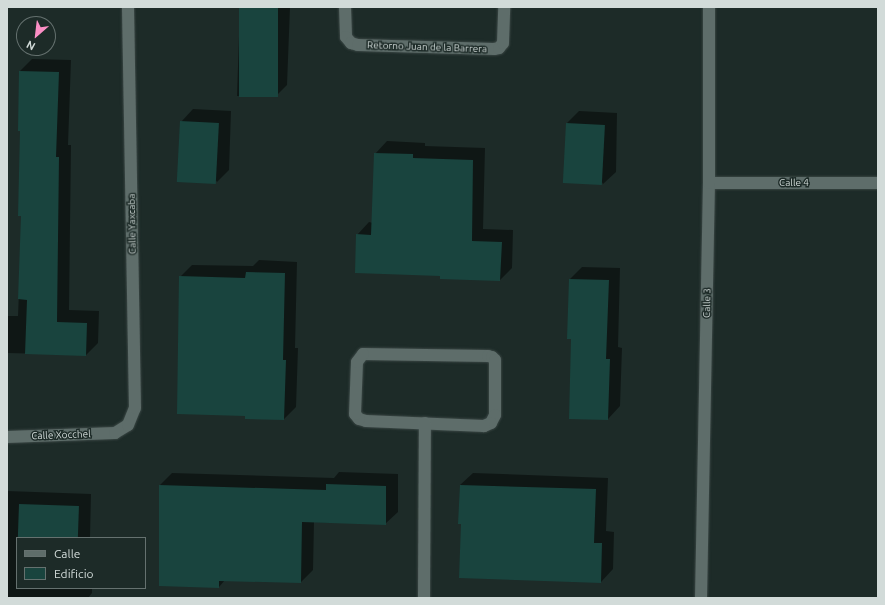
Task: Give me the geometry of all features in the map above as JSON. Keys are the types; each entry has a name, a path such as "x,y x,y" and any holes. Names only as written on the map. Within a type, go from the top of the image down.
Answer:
{"street":[{"name":"Calle Yaxcaba","path":"115,433 128,425 135,408 128,7"},
{"name":"Retorno Juan de la Barrera","path":"345,7 346,37 351,43 358,45 494,49 499,48 503,43 504,7"},
{"name":"Calle 3","path":"701,598 709,183 709,7"},
{"name":"Calle 4","path":"709,183 878,183"},
{"path":"363,354 488,356 495,360 495,415 491,423 484,426 424,423 366,421 359,419 355,414 357,362 359,357 363,354"},
{"path":"424,423 424,598"},
{"name":"Calle Xocchel","path":"7,437 115,433"}],"building":[{"path":"239,7 278,7 278,97 239,97"},
{"path":"19,71 59,72 56,157 59,157 57,322 87,323 86,356 25,354 27,300 18,299 21,216 18,216 20,131 18,131"},
{"path":"180,121 219,123 216,184 177,182"},
{"path":"566,123 605,125 602,185 563,183"},
{"path":"374,153 413,154 413,158 473,160 472,241 502,242 500,281 440,279 440,276 355,273 356,234 371,235"},
{"path":"246,272 285,273 283,360 286,360 284,420 245,419 245,416 177,414 179,276 245,278"},
{"path":"569,279 609,280 606,359 610,359 608,420 569,419 571,339 567,339"},
{"path":"326,484 386,486 386,525 302,522 301,583 219,581 219,588 159,586 159,485 326,490"},
{"path":"460,485 596,489 594,543 602,543 601,583 459,578 461,524 458,524"},
{"path":"19,504 79,506 78,537 18,537"}]}
